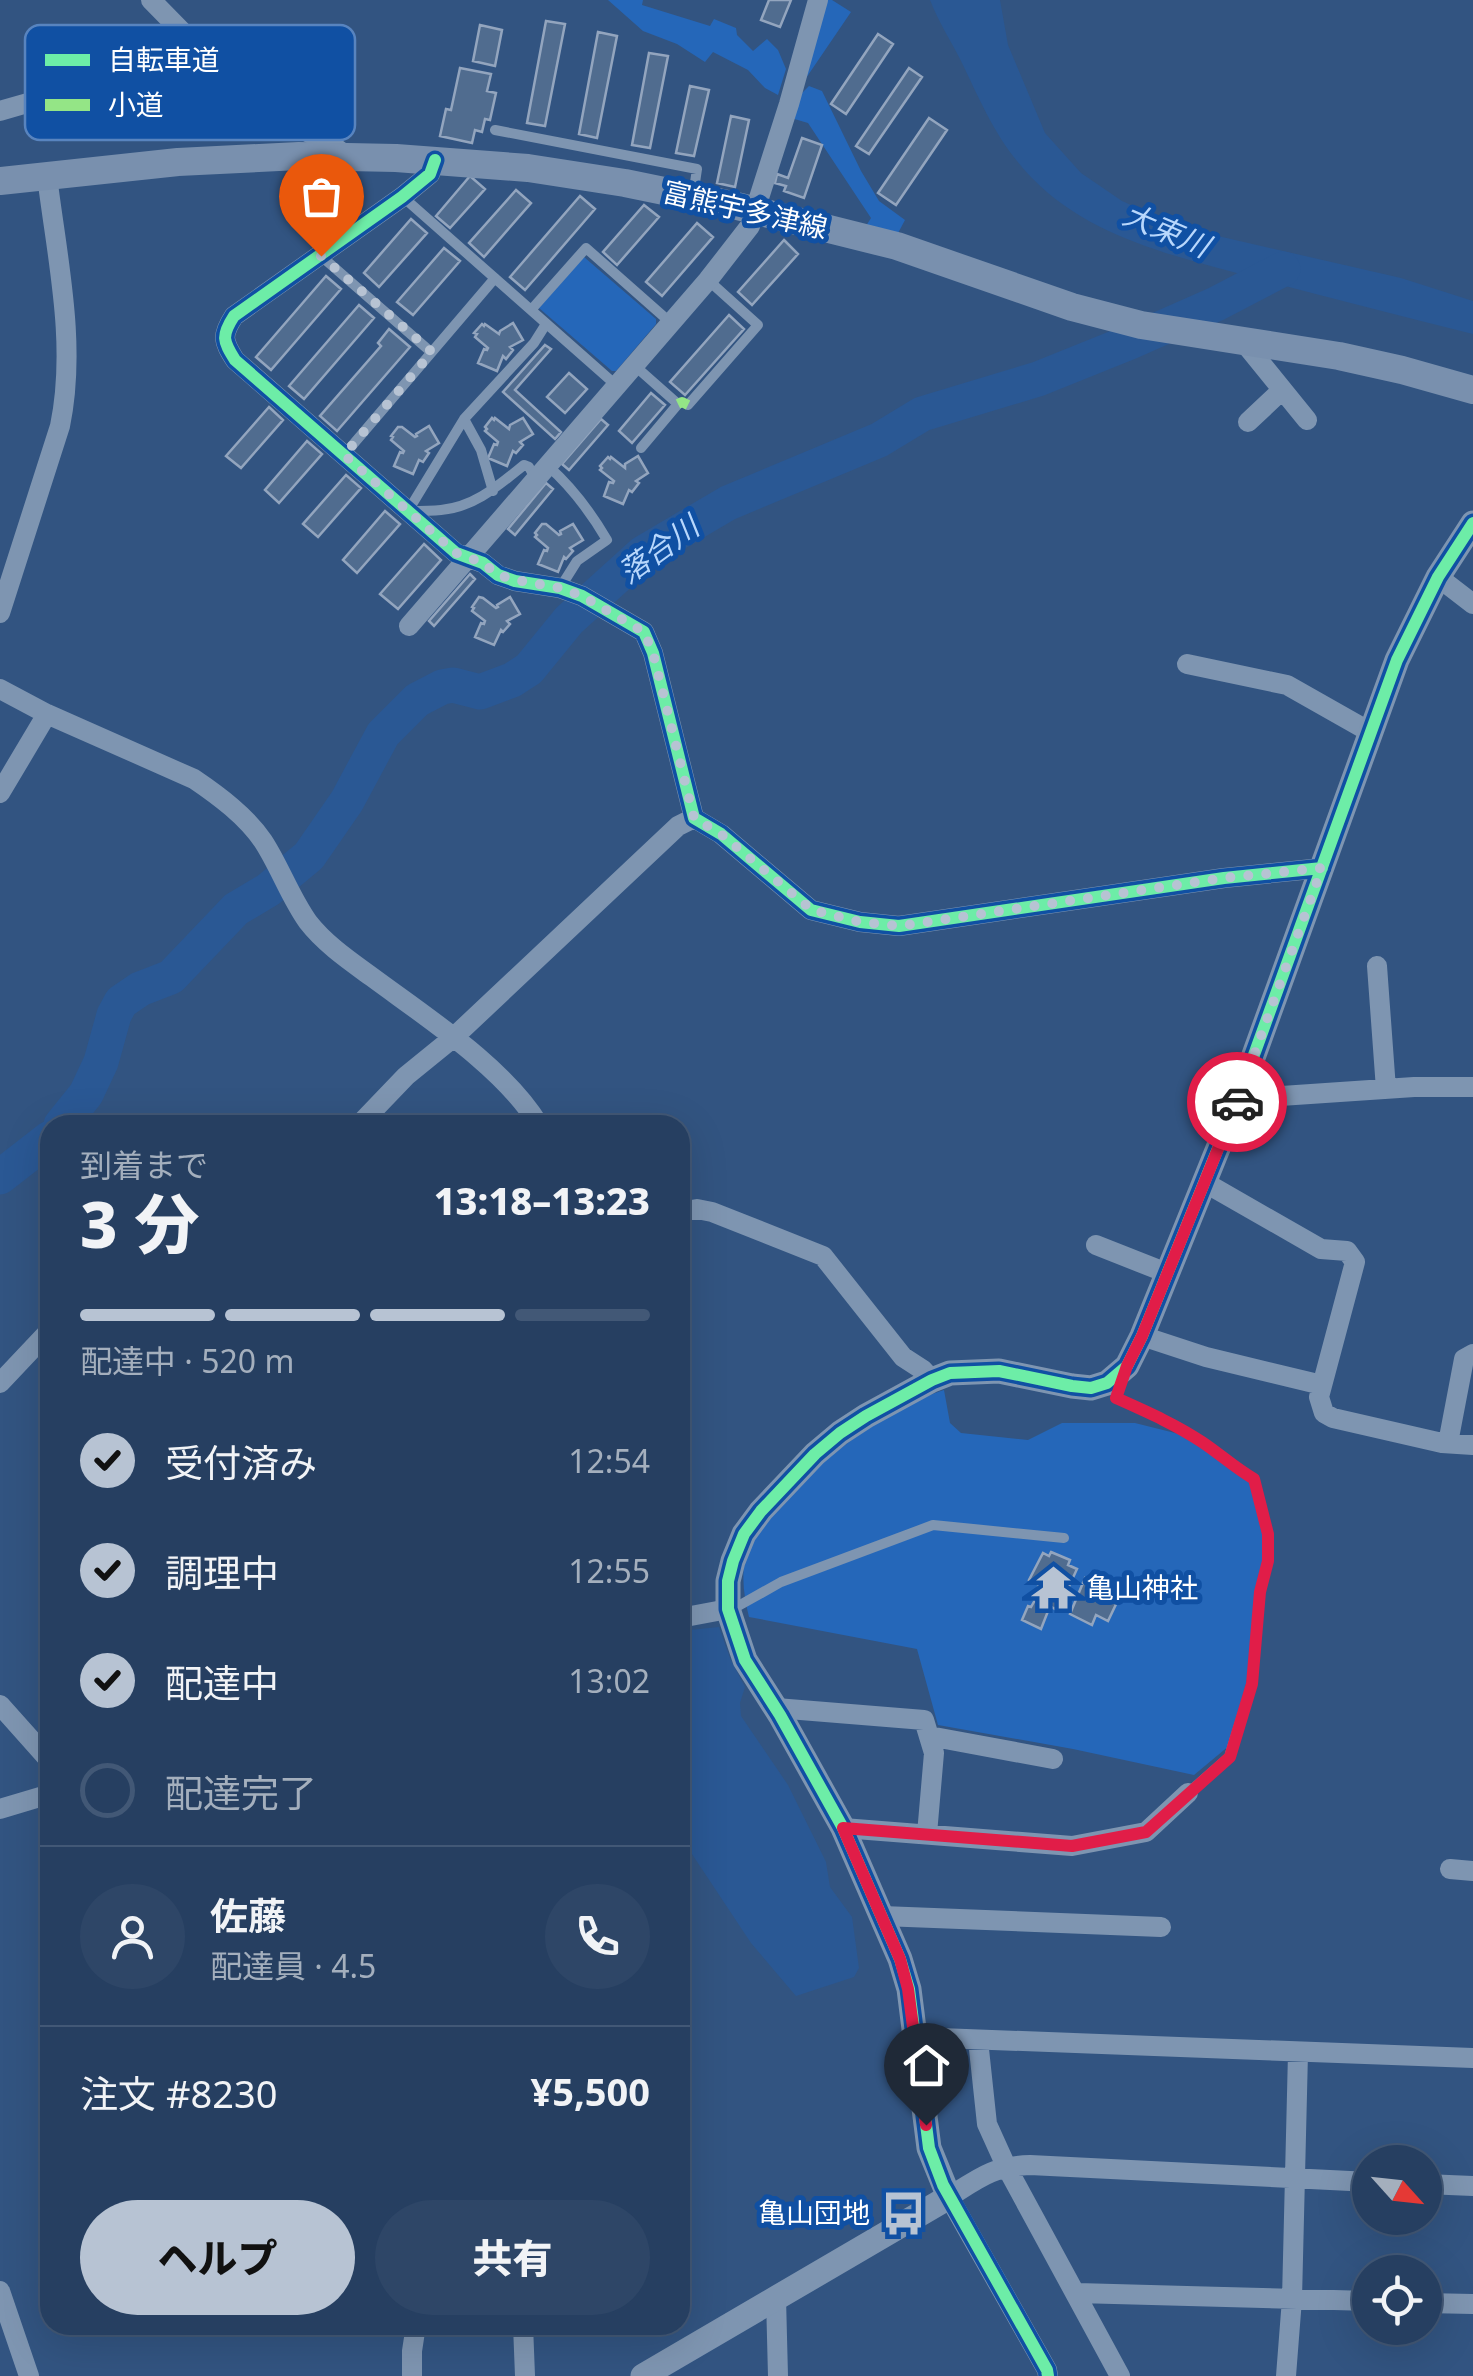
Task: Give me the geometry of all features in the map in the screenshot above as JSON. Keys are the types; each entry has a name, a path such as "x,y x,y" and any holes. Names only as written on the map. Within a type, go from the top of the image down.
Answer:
{"main road":[{"name":"富熊宇多津線","path":"0,181 239,158 347,156 545,171 755,210 897,246 1072,307 1141,324 1339,356 1473,390"}],"street":[{"path":"151,0 175,25"},
{"path":"409,626 708,280 750,226 818,0"},
{"path":"0,111 25,104"},
{"path":"323,140 347,156"},
{"path":"434,160 430,174 402,196 234,316 225,330 225,344 235,360 456,553 483,563 498,575 560,588 644,632 653,653 694,818 721,834 812,910 860,922 900,926 1224,878 1322,868"},
{"path":"0,614 60,426 66,394 68,344 47,176"},
{"path":"1242,340 1307,420"},
{"path":"1248,422 1282,390"},
{"path":"1048,2376 949,2197 930,2148 908,1989 900,1959 843,1828 745,1660 728,1609 732,1561 761,1510 815,1454 866,1416 932,1380 950,1374 999,1371 1092,1388 1106,1384 1127,1366 1238,1099 1398,660 1438,576 1473,523"},
{"path":"1438,576 1473,604"},
{"path":"1187,664 1287,685 1370,732"},
{"path":"0,688 214,792 263,840 309,923 337,951 454,1037 525,1102 533,1115"},
{"path":"0,793 47,714"},
{"path":"369,1115 678,826 694,818"},
{"path":"1376,966 1386,1089"},
{"path":"1238,1099 1473,1087"},
{"path":"1204,1182 1321,1249 1347,1251 1355,1262 1319,1397 1324,1413 1448,1443 1473,1444"},
{"path":"690,1210 712,1212 823,1256 902,1357 932,1380"},
{"path":"1096,1245 1168,1273"},
{"path":"1142,1336 1246,1368 1322,1385"},
{"path":"0,1383 40,1341"},
{"path":"1448,1443 1464,1359 1473,1354"},
{"path":"690,1616 728,1609"},
{"path":"0,1705 40,1750"},
{"path":"776,1708 924,1720 934,1753 927,1834"},
{"path":"929,1736 1052,1760"},
{"path":"843,1828 1072,1846 1146,1832 1188,1793"},
{"path":"0,1809 40,1797"},
{"path":"1450,1869 1473,1870"},
{"path":"882,1916 1161,1927"},
{"path":"914,2038 1473,2058"},
{"path":"978,2040 988,2124 1006,2166 1120,2376"},
{"path":"1286,2376 1292,2299 1298,2052"},
{"path":"643,2376 675,2367 776,2298 1006,2166 1352,2181"},
{"path":"1442,2185 1473,2186"},
{"path":"0,2291 29,2376"},
{"path":"1077,2293 1352,2301"},
{"path":"776,2298 778,2376"},
{"path":"1442,2303 1473,2304"},
{"path":"412,2376 415,2335"},
{"path":"524,2335 526,2376"}],"lane":[{"path":"496,130 697,168 693,197"},
{"path":"545,171 551,140"},
{"path":"402,196 616,386"},
{"path":"531,310 586,248 671,323"},
{"path":"321,256 432,352"},
{"path":"344,455 494,278"},
{"path":"688,405 758,325 708,280"},
{"path":"408,512 464,419 546,324"},
{"path":"634,365 678,404 641,448"},
{"path":"464,419 481,450 493,490"},
{"path":"408,512 472,503 524,465 572,487 607,540 577,562 560,588"},
{"path":"1127,1366 1116,1398 1182,1430 1254,1479 1268,1534 1252,1684 1234,1746 1230,1757 1188,1793"},
{"path":"728,1609 781,1582 932,1525 1064,1538"}],"shaded area":[{"path":"608,0 643,0 642,5 710,26 714,19 736,28 737,35 753,51 767,39 778,50 786,69 778,95 748,70 713,52 705,62 677,44 643,31"},
{"path":"826,0 851,12 802,84"},
{"path":"809,86 822,91 879,201 905,220 897,235 866,226 871,218 808,123 791,118 801,94"},
{"path":"584,257 656,319 656,324 616,371 539,308"},
{"path":"944,1390 950,1423 961,1433 1028,1440 1062,1423 1135,1423 1211,1442 1250,1478 1265,1528 1265,1583 1246,1684 1230,1745 1194,1775 938,1725 917,1649 749,1617 743,1579 745,1560 766,1520 810,1474 864,1431"}],"water":[{"name":"大束川","path":"930,0 1000,0 1008,45 1045,133 1081,173 1122,201 1183,228 1401,278 1473,301 1473,334 1168,253 1081,216 1055,199 1009,151"},
{"path":"719,1627 745,1687 741,1716 788,1785 826,1862 830,1887 852,1917 859,1968 854,1977 796,1996 751,1943 690,1851 690,1630"}],"building":[{"path":"769,0 791,0 780,27 761,20"},
{"path":"546,21 565,24 545,126 527,123"},
{"path":"480,25 502,30 495,66 473,61"},
{"path":"598,32 617,36 597,138 579,134"},
{"path":"878,34 893,44 846,114 831,104"},
{"path":"649,53 668,56 650,148 632,145"},
{"path":"460,68 491,74 487,91 496,93 490,120 485,119 482,132 475,130 472,143 440,136 446,109 451,110"},
{"path":"909,68 922,77 869,154 856,146"},
{"path":"690,86 709,90 694,156 676,153"},
{"path":"731,116 749,120 735,187 717,183"},
{"path":"929,118 947,130 896,205 878,193"},
{"path":"802,138 822,145 804,198 775,183 777,174 788,178"},
{"path":"470,176 485,189 450,228 436,216"},
{"path":"516,190 531,203 484,257 469,243"},
{"path":"580,196 595,209 525,290 510,277"},
{"path":"644,205 659,217 617,265 603,252"},
{"path":"411,219 427,233 379,287 364,273"},
{"path":"697,223 713,237 662,296 646,282"},
{"path":"784,240 798,254 752,305 738,292"},
{"path":"444,248 460,261 413,315 397,302"},
{"path":"326,276 341,289 271,370 256,357"},
{"path":"359,305 374,318 304,399 289,386"},
{"path":"729,315 744,329 685,395 670,382"},
{"path":"513,323 523,340 510,347 513,350 506,359 503,356 497,371 478,363 488,348 474,333 485,324 499,334"},
{"path":"389,329 410,347 337,431 320,416 381,346 378,343"},
{"path":"545,345 551,349 515,390 561,432 555,439 503,392"},
{"path":"569,373 587,389 565,413 547,397"},
{"path":"651,393 665,405 632,443 619,431"},
{"path":"269,407 283,420 241,468 226,456"},
{"path":"492,418 509,429 523,418 533,434 520,442 523,445 516,453 513,451 507,466 488,458 498,442 485,431"},
{"path":"601,419 608,425 569,470 562,464"},
{"path":"429,426 439,443 426,451 429,453 423,462 419,460 413,474 394,466 404,451 391,440 398,427 415,437"},
{"path":"307,441 322,454 279,503 265,490"},
{"path":"638,456 648,473 636,481 639,483 632,492 629,490 623,504 604,496 609,482 614,481 600,466 611,457 625,468"},
{"path":"346,475 361,488 318,537 303,524"},
{"path":"546,483 553,489 515,535 508,529"},
{"path":"385,511 400,524 357,573 343,560"},
{"path":"542,524 559,535 573,524 583,540 570,548 573,551 564,557 558,572 538,564 548,548 535,537"},
{"path":"424,544 441,560 398,609 380,594"},
{"path":"470,574 475,579 434,626 429,621"},
{"path":"479,597 496,608 510,597 520,614 507,621 510,624 501,630 494,645 475,637 485,621 472,611"},
{"name":"亀山神社","path":"1051,1552 1070,1560 1068,1565 1077,1569 1065,1595 1056,1591 1054,1596 1060,1599 1055,1609 1050,1606 1041,1629 1022,1620 1039,1585 1029,1580 1043,1553 1049,1556"},
{"path":"1085,1578 1118,1600 1108,1621 1096,1615 1092,1625 1070,1614"}],"waterway":[{"name":"落合川","path":"69,1115 86,1094 101,1062 121,1002 140,989 171,977 236,909 268,890 309,856 347,801 383,734 417,700 442,687 453,685 480,692 512,680 529,669 569,620 643,553 728,503 879,440 922,414 1038,379 1130,342 1283,269"},
{"name":"落合川","path":"0,1177 40,1146"}],"marked path":[{"path":"678,404 688,405"}],"cycle path":[{"path":"435,160 430,174 402,197 234,316 225,334 226,343 235,360 456,553 515,581 560,588 582,596 644,632 653,653 694,818 721,834 811,910 860,922 899,926 1224,878 1322,868"},
{"path":"1048,2376 943,2185 929,2148 909,1989 900,1959 843,1828 745,1660 728,1609 728,1581 744,1534 815,1454 866,1416 932,1380 950,1373 999,1371 1091,1388 1107,1383 1127,1366 1238,1099 1397,660 1438,577 1473,523"}],"way so far":[{"path":"321,256 432,352 344,455 456,553 483,563 498,575 582,596 644,632 653,653 694,818 721,834 812,910 860,922 900,926 1224,878 1322,868 1237,1102"}],"place":[{"name":"亀山神社","path":"1053,1588"},
{"name":"亀山団地","path":"903,2213"}],"route":[{"path":"926,2125 908,1989 900,1959 843,1828 1072,1846 1146,1832 1230,1757 1234,1746 1252,1684 1260,1592 1268,1561 1268,1534 1254,1479 1182,1430 1116,1398 1237,1102"}]}
